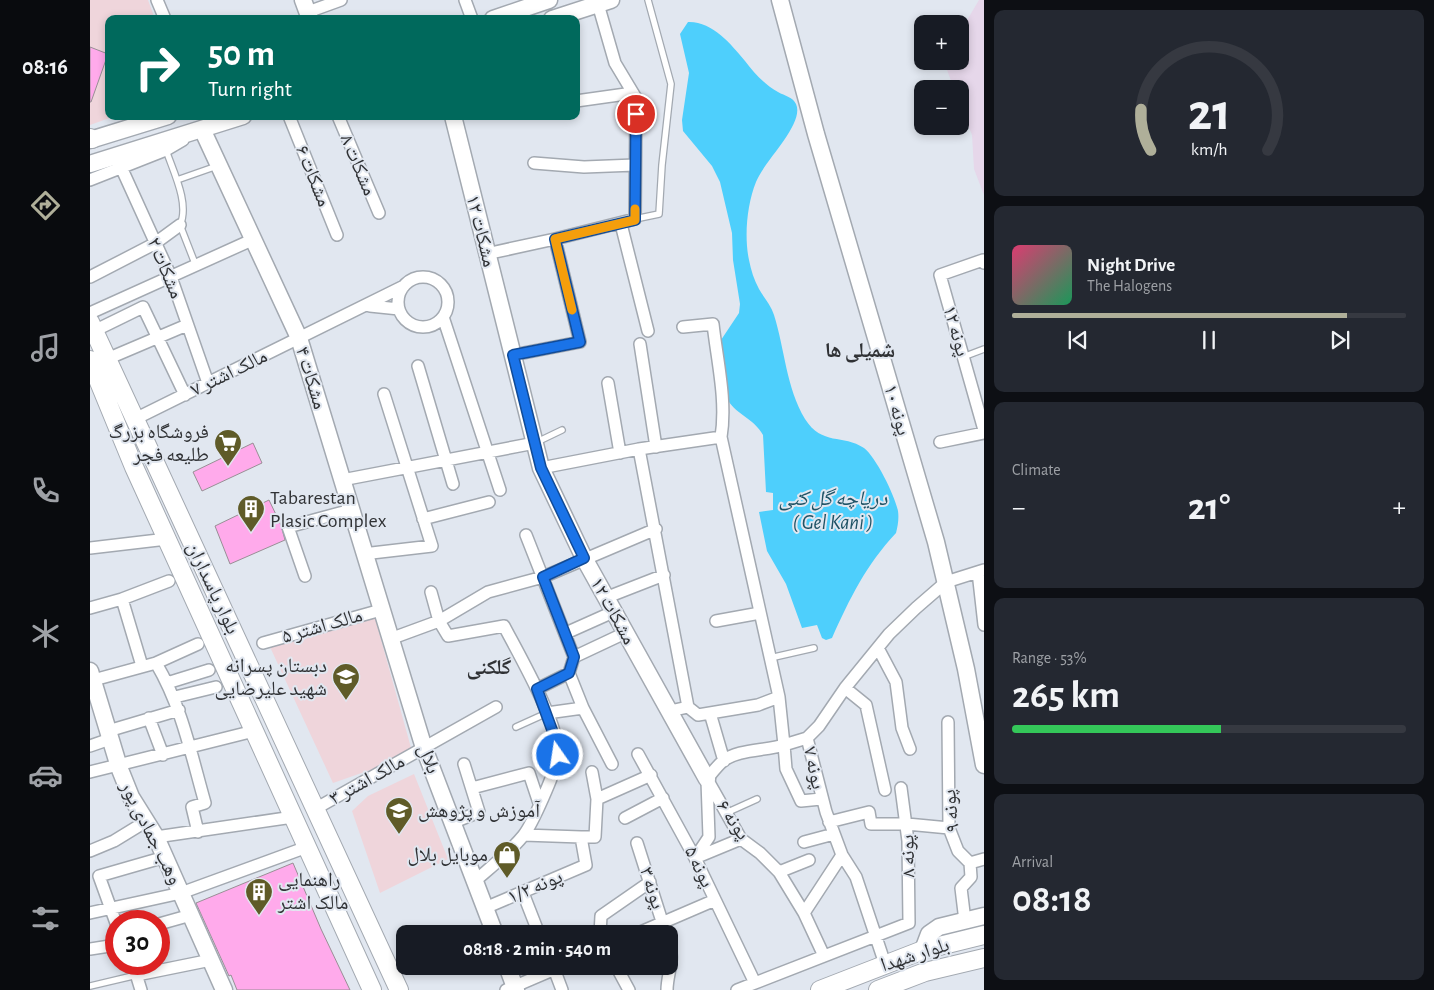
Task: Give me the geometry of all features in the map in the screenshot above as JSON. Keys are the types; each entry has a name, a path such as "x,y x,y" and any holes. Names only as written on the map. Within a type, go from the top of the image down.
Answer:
{"main road":[{"name":"بلوار پاسداران","path":"92,326 98,359 134,467 372,990"},
{"name":"بلوار پاسداران","path":"98,359 135,419 400,990"},
{"name":"بلوار شهدا","path":"820,990 923,950 984,935"},
{"name":"بلوار شهدا","path":"883,990 925,972 984,958"}],"street":[{"path":"157,0 163,15"},
{"path":"307,10 341,0"},
{"path":"465,0 471,15"},
{"path":"505,15 549,0"},
{"name":"پونه ۱۰","path":"780,0 816,134 946,582 984,765"},
{"path":"486,254 635,220 636,98 615,63 605,2 564,15"},
{"path":"580,101 633,93"},
{"path":"91,139 155,120"},
{"path":"90,180 119,162 202,129 230,120"},
{"name":"مشکات ۶","path":"291,120 337,235"},
{"name":"مشکات ۸","path":"340,120 379,213"},
{"name":"مشکات ۱۲","path":"453,120 541,468 609,605 707,779"},
{"name":"مشکات ۴","path":"202,129 299,338 390,639"},
{"path":"90,164 119,162"},
{"name":"مشکات ۲","path":"119,162 154,244 171,277 208,383"},
{"path":"534,163 584,168 635,165"},
{"path":"621,224 648,331"},
{"path":"90,276 154,244 180,226"},
{"path":"90,313 254,239"},
{"path":"513,355 580,342 555,239"},
{"name":"پونه ۱۲","path":"983,262 940,275 963,357 982,412 984,431"},
{"path":"418,278 426,278 440,285 448,299 443,317 432,325 416,326 403,317 399,309 400,293 404,286 418,278"},
{"name":"مالک اشتر ۷","path":"135,419 368,306 404,286"},
{"path":"368,306 383,305 399,309"},
{"path":"92,326 143,307 185,394"},
{"path":"443,317 500,490"},
{"path":"683,327 713,324 721,392 723,425 721,437 779,697 786,769 802,801 821,799"},
{"path":"98,359 157,339 187,325"},
{"path":"640,344 656,447"},
{"path":"418,366 454,484"},
{"path":"608,383 620,453"},
{"path":"364,554 432,546 384,394"},
{"path":"940,442 984,431"},
{"path":"541,468 639,449 721,437"},
{"path":"342,480 535,443"},
{"path":"639,449 656,529 688,707 698,715 758,705 779,697"},
{"path":"423,519 489,502"},
{"path":"305,576 288,527 350,510"},
{"path":"390,639 439,621 488,592 543,577 656,529"},
{"path":"526,535 566,632 574,657 569,673 583,708 612,764"},
{"path":"90,548 166,539"},
{"path":"946,582 981,571 984,618"},
{"path":"566,632 609,605 664,576"},
{"path":"90,608 122,599 170,581"},
{"name":"پونه ۷","path":"885,964 856,877 842,855 821,799 807,738 819,726 845,688 889,634 946,582"},
{"path":"431,592 439,621 448,636 504,626 537,689 547,713 558,755 540,802 524,835 475,881"},
{"path":"122,599 142,666"},
{"name":"مالک اشتر ۵","path":"263,643 381,610"},
{"path":"716,622 760,613"},
{"path":"574,657 625,633"},
{"name":"بلال","path":"390,639 424,748 491,925"},
{"path":"91,677 156,663 198,644"},
{"path":"878,648 896,682 902,728 910,749"},
{"path":"156,663 179,710 205,803 192,807 198,832"},
{"path":"167,683 209,670"},
{"path":"537,689 569,673"},
{"name":"وهب جمادی پور","path":"91,677 119,767 131,797 156,837 224,990"},
{"path":"174,697 216,687"},
{"path":"845,688 866,705 885,790"},
{"name":"مالک اشتر ۳","path":"316,808 496,707"},
{"path":"670,711 688,707"},
{"path":"547,713 583,708"},
{"path":"90,746 109,735 149,718 179,710"},
{"path":"710,713 724,760"},
{"path":"149,718 163,755"},
{"name":"پونه ۹","path":"948,722 949,828 958,851 970,863"},
{"path":"90,772 119,767 254,731"},
{"name":"پونه ۶","path":"807,738 766,751 746,751 724,760 707,779 741,839 760,853 779,872 804,912 824,956"},
{"name":"پونه ۵","path":"638,754 695,858 755,983"},
{"path":"452,823 479,812 464,764"},
{"path":"524,835 595,837 597,799 592,772"},
{"path":"472,788 529,773 540,802"},
{"path":"597,799 651,775"},
{"path":"695,858 709,837 707,779"},
{"name":"پونه ۸","path":"876,936 909,923 907,824 901,788"},
{"path":"625,818 663,798"},
{"path":"830,822 869,812 871,824 907,824 949,828"},
{"path":"156,837 293,817"},
{"path":"90,851 114,841 145,822"},
{"path":"804,842 834,834"},
{"name":"پونه ۱/۲","path":"485,908 586,865 582,837"},
{"path":"695,858 741,839"},
{"name":"پونه ۳","path":"637,844 664,925"},
{"path":"90,913 181,892 307,848"},
{"path":"804,912 842,855"},
{"path":"111,910 99,876 165,857"},
{"path":"779,872 810,860"},
{"path":"965,921 961,888 971,877 970,863 984,860"},
{"path":"600,925 601,916 650,882"},
{"path":"522,892 535,925"},
{"path":"655,925 715,900"},
{"path":"170,921 191,915"},
{"path":"923,950 929,934 939,928 984,916"},
{"path":"737,990 876,936"},
{"path":"90,949 105,946"},
{"path":"141,990 137,976 211,960"},
{"path":"509,975 512,989 540,975"},
{"path":"558,975 562,990"},
{"path":"621,975 629,990"},
{"path":"668,975 668,990"}],"lane":[{"path":"635,220 659,214 662,165 671,84 648,0"},
{"name":"مشکات ۲","path":"164,145 177,180 184,216 180,226 196,266"},
{"path":"177,180 219,165"},
{"path":"963,357 984,349"},
{"path":"535,443 562,430"},
{"path":"770,658 814,648"},
{"path":"516,726 547,713"},
{"path":"726,813 757,799"},
{"path":"90,986 137,976"}],"shaded area":[{"path":"90,0 148,0 154,15 105,15 105,120 90,125"},
{"path":"979,0 984,0 984,195 974,169 972,135 969,127 969,80 951,80 947,70 969,70 969,17"},
{"name":"دبستان پسرانه شهید علیرضایی","path":"375,618 413,755 333,783 270,647"},
{"name":"آموزش و پژوهش","path":"414,774 448,859 380,893 352,811 368,796"}],"water":[{"name":"دریاچه گل کنی ( Gel Kani )","path":"688,22 705,25 713,29 734,48 764,82 791,98 796,104 795,122 760,173 753,191 749,210 747,251 754,279 774,315 790,381 805,419 818,433 848,441 864,448 884,477 898,511 896,533 867,570 845,609 832,638 826,640 822,638 817,625 802,628 786,584 767,551 759,512 773,510 773,493 766,492 763,435 755,424 734,408 726,397 721,340 739,313 740,304 733,260 732,233 720,182 712,166 683,131 682,120 689,73 680,34"}],"building":[{"path":"90,47 105,53 105,62 90,102"},
{"name":"فروشگاه بزرگ طلیعه فجر","path":"253,443 262,463 202,491 193,472"},
{"name":"Tabarestan Plasic Complex","path":"269,500 281,525 285,540 230,564 215,526"},
{"name":"راهنمایی مالک اشتر","path":"293,863 350,990 237,990 196,903"}],"slow traffic":[{"path":"572,310 555,239 635,220 635,209"}],"place":[{"name":"فروشگاه بزرگ طلیعه فجر","path":"228,467"},
{"name":"Tabarestan Plasic Complex","path":"251,533"},
{"name":"دبستان پسرانه شهید علیرضایی","path":"346,701"},
{"name":"آموزش و پژوهش","path":"399,835"},
{"name":"موبایل بلال","path":"507,879"},
{"name":"راهنمایی مالک اشتر","path":"259,916"}],"district":[{"name":"شمیلی ها","path":"860,350"},
{"name":"گلکنی","path":"489,667"}],"route":[{"path":"558,755 555,738 537,689 569,673 574,657 566,632 543,577 584,558 541,468 513,355 580,342 555,239 635,220 636,114"}]}
